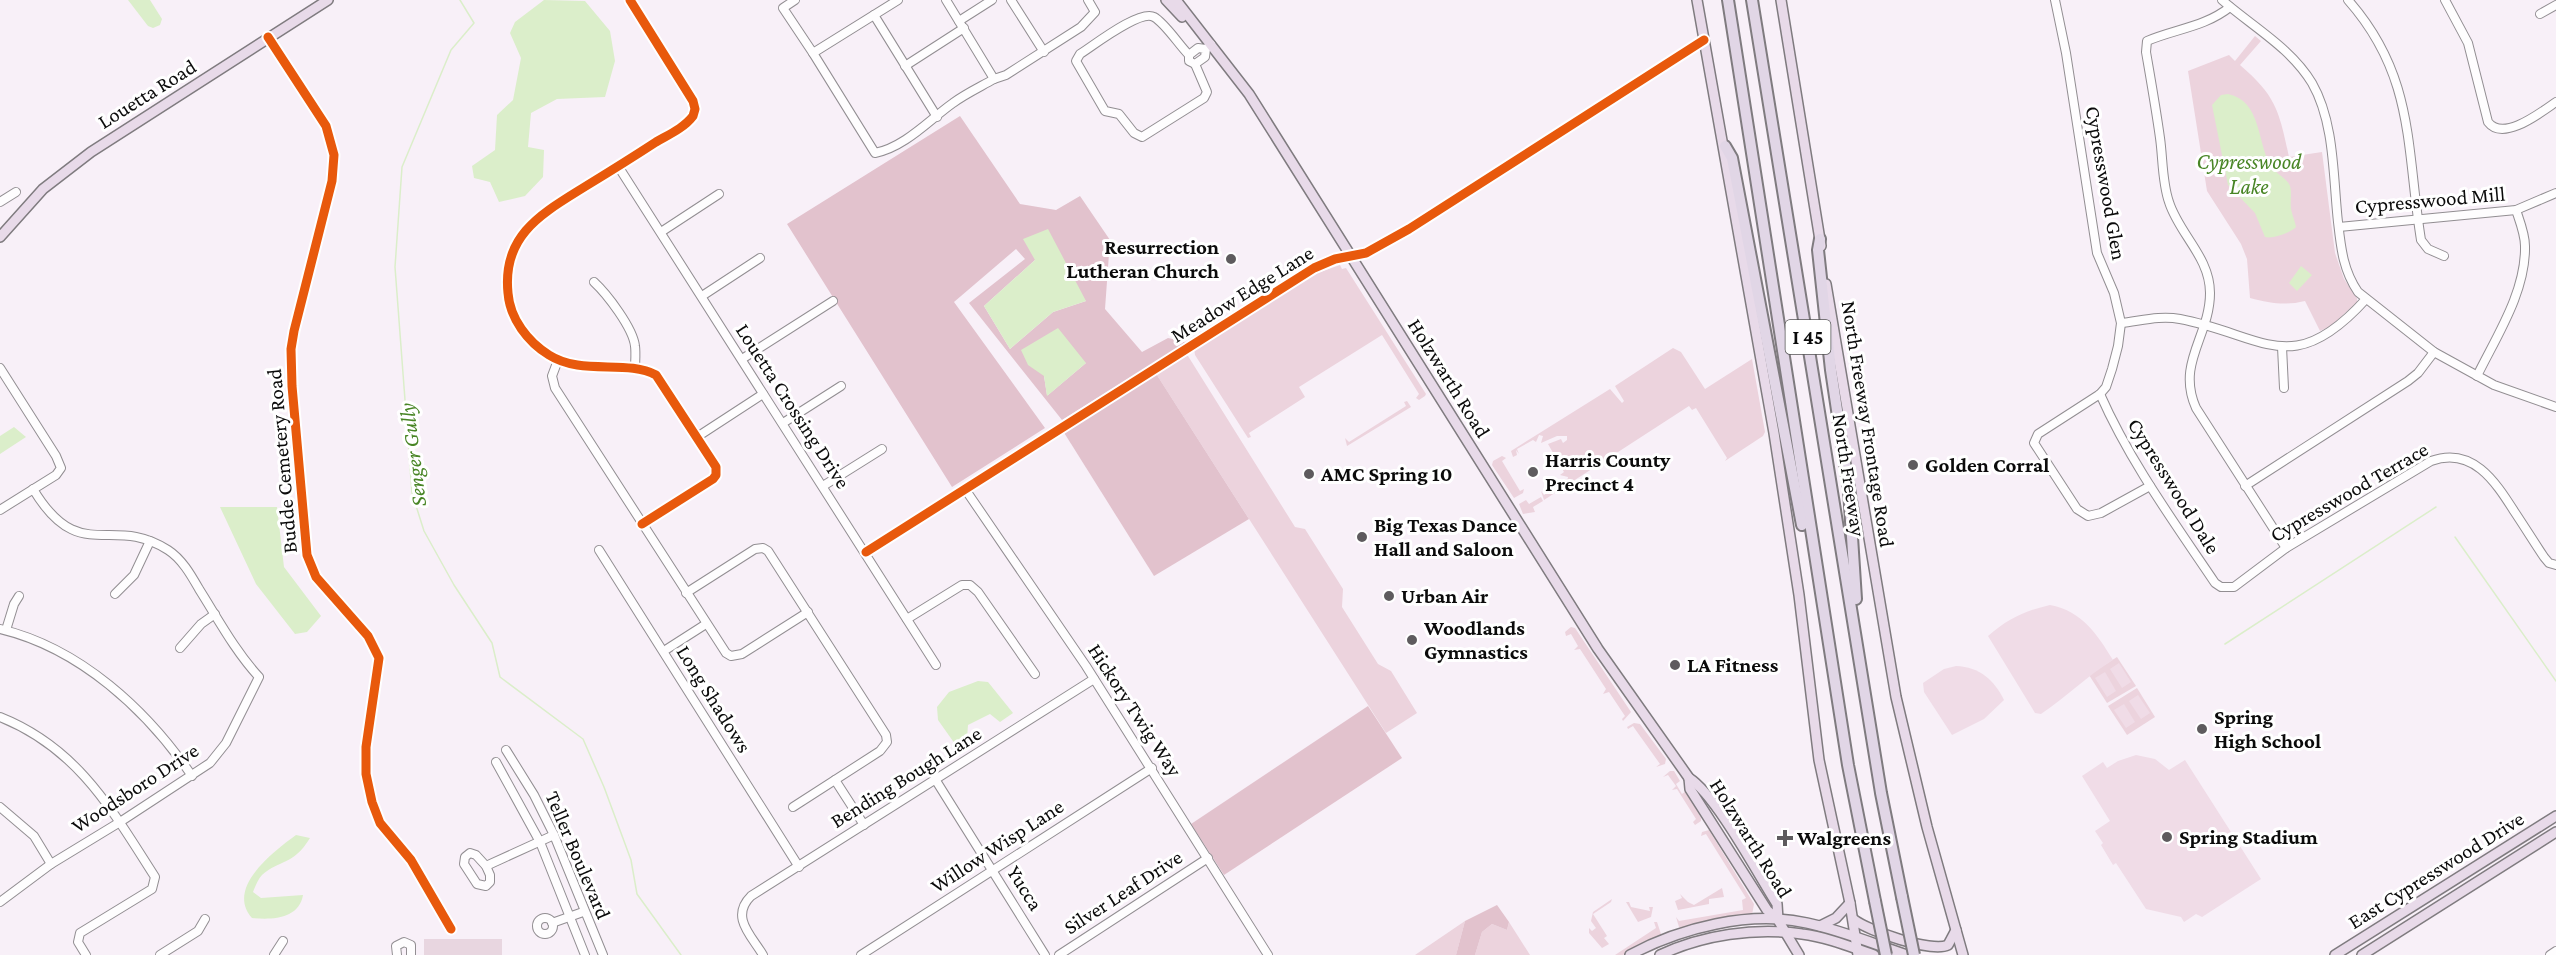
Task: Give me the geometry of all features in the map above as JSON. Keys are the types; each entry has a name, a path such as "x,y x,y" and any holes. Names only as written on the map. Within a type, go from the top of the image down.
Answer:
{"highway":[{"name":"I 45","path":"1728,0 1848,765 1886,955"},
{"name":"North Freeway","path":"1752,0 1881,793 1914,955"},
{"path":"1725,146 1731,158 1783,419 1816,605 1824,614"},
{"path":"1820,239 1818,250 1831,370 1849,490 1862,674"}],"main road":[{"name":"Louetta Road","path":"0,237 44,189 81,159 328,0"},
{"path":"1166,0 1180,16 1198,29"},
{"name":"Holzwarth Road","path":"1176,0 1209,47 1249,94 1598,650 1689,778 1697,783 1724,819 1777,904 1778,920"},
{"path":"1697,0 1725,146 1774,434 1799,595 1820,760 1850,903 1857,952"},
{"name":"North Freeway Frontage Road","path":"1781,0 1842,389 1896,697 1927,827 1963,955"},
{"name":"Holzwarth Road","path":"1689,778 1690,789 1759,898 1778,920 1799,955"},
{"name":"East Cypresswood Drive","path":"2335,955 2556,816"},
{"path":"2538,828 2547,838"},
{"name":"East Cypresswood Drive","path":"2365,954 2556,832"},
{"path":"2448,884 2455,896"},
{"path":"1752,921 1758,911 1759,898"},
{"path":"1820,926 1836,918 1850,903"},
{"path":"1630,955 1685,932 1710,926 1778,920 1820,926 1907,955"},
{"path":"1853,920 1866,928 1934,948 1948,945 1956,930"},
{"path":"1660,955 1676,947 1713,938 1785,932 1803,934 1857,952 1874,955"}],"street":[{"path":"630,0 693,101 695,113 689,122 532,221 518,240 510,259 507,281 508,298 515,317 529,339 558,360 576,365 652,373 661,379 716,467 716,475 642,524"},
{"path":"795,0 783,8 875,153 883,151 924,127 954,102 994,79 1006,75 1081,27 1095,12 1088,0"},
{"path":"813,53 898,0"},
{"path":"946,0 994,79"},
{"path":"905,66 992,0"},
{"path":"1011,0 1044,52"},
{"name":"Cypresswood Glen","path":"2055,0 2066,53 2097,253 2114,293 2121,323 2112,369 2106,387 2100,394"},
{"path":"2222,0 2291,56 2315,89 2328,134 2345,269 2351,282 2366,299 2434,352 2494,385 2556,407"},
{"path":"2348,0 2382,45 2396,78 2405,110 2421,240 2428,249 2444,256"},
{"path":"2445,0 2468,43 2488,122 2492,127 2501,131 2510,129 2536,116 2556,102"},
{"path":"2540,14 2556,5"},
{"path":"2230,7 2209,20 2147,41 2146,45 2167,196 2176,219 2206,269 2209,282 2210,293 2203,326 2189,372 2190,395 2286,548"},
{"path":"874,15 937,117"},
{"path":"1147,15 1155,17 1189,55 1189,62 1195,64 1206,87 1207,92 1204,98 1142,137 1134,134 1119,114 1105,111 1077,61 1080,54 1131,22 1147,15"},
{"name":"Budde Cemetery Road","path":"268,37 326,126 334,155 332,181 291,349 296,448 308,555 316,577 368,636 378,653 379,668 366,747 366,774 372,802 380,823 411,860 451,929"},
{"name":"Meadow Edge Lane","path":"866,552 1314,268 1335,259 1366,253 1409,229 1704,40"},
{"path":"1189,55 1198,48 1209,47 1205,57 1195,64"},
{"name":"Louetta Crossing Drive","path":"618,166 936,665"},
{"path":"0,202 16,192"},
{"name":"Cypresswood Mill","path":"2339,227 2516,210 2556,193"},
{"path":"661,232 719,194"},
{"path":"2477,376 2521,281 2525,245 2516,210"},
{"path":"702,296 760,258"},
{"path":"594,282 606,295 632,335 635,346 635,370"},
{"path":"2121,323 2162,317 2179,319 2262,344 2282,347 2301,345 2331,333 2366,299"},
{"path":"742,359 833,301"},
{"path":"2282,347 2284,388"},
{"path":"2245,486 2408,381 2418,373 2434,352"},
{"path":"558,360 552,376 553,386 723,650 731,656 742,654 808,612"},
{"path":"0,368 61,468 56,475 0,510"},
{"path":"783,423 842,386"},
{"path":"697,437 763,394"},
{"path":"2100,394 2038,434 2034,439 2037,449 2077,509 2088,516 2150,486"},
{"name":"Cypresswood Dale","path":"2100,394 2113,423 2150,486 2216,583 2227,588"},
{"path":"824,486 882,449"},
{"name":"Cypresswood Terrace","path":"2227,588 2234,587 2286,548 2432,461 2449,457 2469,461 2485,470 2544,557 2556,565"},
{"path":"33,489 51,515 72,530 87,535 131,536 150,541 178,559 215,614 201,624 180,648"},
{"name":"Hickory Twig Way","path":"965,489 1094,678 1267,952"},
{"path":"115,594 134,575 150,541"},
{"path":"686,593 751,551 763,548 771,554 887,738 886,745 880,751 793,807"},
{"name":"Long Shadows","path":"599,550 799,867"},
{"path":"907,619 956,588 970,585 978,592 1035,674"},
{"path":"20,596 3,630 57,651 105,682 133,705 155,728 192,776"},
{"name":"Woodsboro Drive","path":"0,902 51,864 192,776 218,754 259,677 244,660 215,614"},
{"path":"667,649 706,624"},
{"name":"Bending Bough Lane","path":"763,955 742,922 741,910 751,896 1094,678"},
{"path":"0,717 39,735 83,772 120,822 155,877 152,889 80,933 78,942 86,955"},
{"name":"Teller Boulevard","path":"506,750 534,795 554,835 583,912 603,955"},
{"name":"Teller Boulevard","path":"496,762 540,842 585,955"},
{"name":"Willow Wisp Lane","path":"861,955 1152,768"},
{"path":"505,777 518,770"},
{"name":"Yucca","path":"935,779 1045,955"},
{"path":"835,780 864,825"},
{"path":"0,807 34,836 51,864"},
{"path":"486,866 554,835"},
{"name":"Silver Leaf Drive","path":"1059,955 1208,858"},
{"path":"552,922 583,912"},
{"path":"160,955 198,932 205,919"},
{"path":"2357,940 2365,954"},
{"path":"274,955 283,941"},
{"path":"397,955 396,946 404,942 411,945 411,955"},
{"path":"2550,955 2556,951"},
{"path":"1257,955 1267,952"}],"shaded area":[{"path":"2255,36 2261,41 2240,65 2269,95 2279,115 2289,157 2322,152 2335,253 2344,279 2357,298 2357,302 2331,326 2320,331 2305,301 2278,303 2250,298 2247,259 2241,244 2207,191 2188,71 2229,55 2235,61"},
{"path":"960,116 1020,204 1056,210 1080,196 1110,240 1105,309 1142,352 1168,338 1187,342 1062,420 969,303 1025,259 1016,249 954,302 1045,428 952,487 787,224","holes":["1035,260 1086,301 1053,312 1010,349 984,306","1086,363 1048,395 1047,395 1044,376"]},
{"path":"1340,265 1342,269 1346,268 1426,394 1425,396 1419,400 1416,398 1419,394 1382,335 1299,387 1305,397 1249,433 1251,437 1248,438 1195,355 1194,348 1306,277"},
{"path":"1673,348 1681,352 1705,389 1752,359 1765,432 1763,436 1725,461 1727,458 1696,408 1692,410 1689,406 1544,500 1541,491 1544,495 1556,487 1554,482 1557,486 1562,484 1560,480 1567,481 1568,477 1560,475 1564,472 1548,444 1561,439 1563,443 1567,440 1567,436 1557,436 1541,443 1543,436 1539,435 1536,442 1533,440 1517,449 1519,454 1516,450 1517,455 1513,457 1511,451 1610,389 1622,403 1624,401 1615,386"},
{"path":"1183,354 1188,356 1295,527 1305,529 1343,589 1342,607 1378,664 1391,671 1417,713 1386,733 1155,372"},
{"path":"1155,372 1249,519 1154,576 1063,431"},
{"path":"1407,401 1411,407 1347,446 1345,438 1349,442 1406,406 1404,402"},
{"path":"1502,456 1506,458 1502,461 1520,491 1524,489 1523,493 1514,498 1492,465 1493,461"},
{"path":"1541,497 1543,501 1533,507 1535,512 1523,514 1519,504 1526,500 1529,504"},
{"path":"2050,605 2071,612 2080,618 2101,641 2113,660 2041,714 2035,713 1988,636 2017,616"},
{"path":"1571,627 1575,628 1631,712 1623,721 1625,716 1609,692 1603,694 1606,689 1580,649 1574,650 1578,646 1571,634 1566,636 1565,632"},
{"path":"2117,657 2136,686 2107,703 2089,675"},
{"path":"2119,663 2131,682 2122,688 2110,669"},
{"path":"1956,666 1972,669 1985,676 1996,686 2004,700 1984,719 1952,735 1924,692 1923,683 1944,669"},
{"path":"2105,672 2116,691 2107,697 2095,678"},
{"path":"2137,688 2155,717 2127,735 2108,706"},
{"path":"2138,695 2150,713 2141,719 2129,701"},
{"path":"2124,704 2135,722 2126,728 2114,710"},
{"path":"1368,706 1402,758 1224,875 1191,824"},
{"path":"1634,723 1640,724 1666,759 1665,764 1656,767 1660,764 1633,726 1628,729 1627,727"},
{"name":"Spring Stadium","path":"2136,755 2155,759 2169,770 2185,760 2261,879 2202,917 2196,914 2184,922 2181,917 2146,909 2116,863 2113,865 2101,845 2103,843 2095,831 2110,821 2082,776 2103,762 2107,768 2118,761"},
{"path":"1670,771 1674,771 1680,781 1676,784 1682,794 1686,791 1701,818 1701,821 1695,825 1693,822 1696,819 1677,789 1672,790 1676,786 1668,775 1663,777"},
{"path":"1709,830 1754,904 1752,915 1683,929 1679,927 1676,917 1679,921 1743,910 1742,900 1746,898 1706,834 1701,836 1702,832"},
{"path":"1722,888 1724,897 1709,899 1709,904 1678,910 1675,901 1682,898 1680,894 1694,905"},
{"path":"1612,899 1593,914 1607,936 1604,938 1609,944 1602,948 1589,933 1589,928 1592,931 1596,928 1591,921 1593,912"},
{"path":"1626,902 1629,902 1631,907 1650,911 1649,907 1653,907 1651,917 1638,922"},
{"path":"1497,905 1509,922 1507,930 1492,924 1482,932 1475,955 1456,955 1465,921"},
{"path":"1465,921 1456,955 1415,955"},
{"path":"1509,922 1530,955 1475,955 1482,932 1492,924 1507,930"},
{"path":"1654,922 1657,922 1661,934 1659,938 1623,955 1615,955 1656,928"},
{"path":"424,939 502,939 502,955 424,955"}],"water":[{"path":"128,0 150,0 162,19 160,25 153,28 148,26"},
{"path":"544,0 585,1 610,31 615,61 605,97 557,99 531,113 528,147 544,150 543,177 525,196 499,202 490,182 474,178 472,166 495,150 497,115 513,100 521,58 510,33 515,22"},
{"name":"Cypresswood Lake","path":"2228,94 2239,98 2247,105 2257,124 2271,166 2290,186 2291,209 2296,227 2286,233 2265,237 2255,213 2228,185 2212,105 2221,95"},
{"path":"1048,229 1086,301 1053,312 1010,349 984,306 1035,260 1023,239"},
{"path":"2301,266 2312,275 2297,291 2289,283"},
{"path":"1058,328 1086,363 1047,396 1044,376 1028,365 1021,350"},
{"path":"14,427 26,437 0,454 0,436"},
{"path":"220,507 277,507 284,567 321,616 307,632 295,634 256,584"},
{"path":"978,681 988,682 1013,713 1000,722 990,714 968,725 967,739 955,744 938,720 937,707 949,692"},
{"path":"296,835 310,838 292,858 262,875 253,892 261,898 303,895 300,903 296,909 284,916 268,919 252,918 245,906 244,895 248,883 265,860"}],"waterway":[{"name":"Senger Gully","path":"460,0 474,23 451,50 402,167 395,267 412,493 424,531 454,585 492,643 500,677 583,739 604,787 631,860 637,894 681,955"},
{"path":"2225,644 2436,507"},
{"path":"2455,537 2556,681"}],"cycle path":[{"path":"630,0 693,101 695,109 693,116 676,131 541,216 519,240 512,255 508,273 508,293 512,312 521,329 549,355 575,365 631,368 656,375 716,467 716,475 713,479 642,524"},
{"path":"268,37 326,126 334,155 332,181 291,349 292,386 307,555 316,577 368,636 379,658 366,747 366,774 372,802 380,823 411,860 451,929"},
{"path":"866,552 1314,268 1335,259 1366,253 1409,229 1704,40"}],"place":[{"name":"Resurrection Lutheran Church","path":"1231,259"},
{"name":"Golden Corral","path":"1913,465"},
{"name":"Harris County Precinct 4","path":"1533,472"},
{"name":"AMC Spring 10","path":"1309,474"},
{"name":"Big Texas Dance Hall and Saloon","path":"1362,537"},
{"name":"Urban Air","path":"1389,596"},
{"name":"Woodlands Gymnastics","path":"1412,640"},
{"name":"LA Fitness","path":"1675,665"},
{"name":"Spring High School","path":"2202,729"},
{"name":"Spring Stadium","path":"2167,837"},
{"name":"Walgreens","path":"1785,838"}]}
